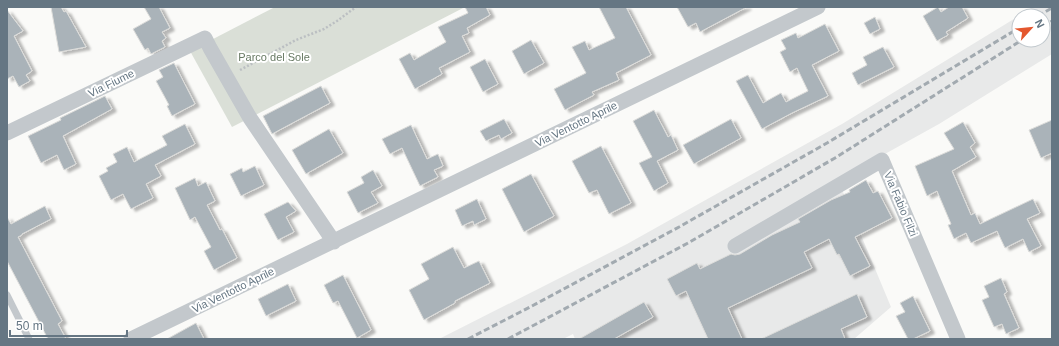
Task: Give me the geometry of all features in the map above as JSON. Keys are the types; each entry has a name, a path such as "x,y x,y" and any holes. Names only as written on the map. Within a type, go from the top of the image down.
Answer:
{"street":[{"name":"Via Ventotto Aprile","path":"131,339 818,7"},
{"name":"Via Fiume","path":"7,133 205,38 227,77"},
{"path":"227,77 250,118 334,242"},
{"name":"Via Fabio Filzi","path":"735,246 882,160 958,339"}],"lane":[{"path":"7,295 28,339"}],"path":[{"path":"227,77 296,40 324,29 356,7"}],"shaded area":[{"path":"1052,7 1052,54 939,124 838,180 891,307 854,339 575,339 573,334 563,339 439,339 627,244 842,124 1011,21 1011,48 1051,48 1051,8 1031,8"}],"green space":[{"name":"Parco del Sole","path":"275,7 465,7 232,127 190,51"}],"building":[{"path":"51,7 61,7 64,12 66,11 86,47 59,52"},
{"path":"144,7 159,7 170,28 162,32 166,38 162,41 165,47 151,54 148,48 145,50 133,29 151,19"},
{"path":"465,7 486,7 490,15 467,28 469,33 462,36 470,52 439,68 442,74 415,89 399,59 410,53 414,60 446,42 438,27 468,13"},
{"path":"599,7 626,7 651,55 616,73 619,80 592,92 594,95 565,110 554,89 586,73 572,47 585,41 589,50 615,38"},
{"path":"677,7 747,7 700,32 696,23 688,27"},
{"path":"938,7 941,12 949,7 962,7 968,18 946,32 948,35 937,41 923,16"},
{"path":"7,10 23,31 14,36 32,71 26,75 30,81 19,87 13,76 7,79"},
{"path":"875,17 880,29 870,34 864,23"},
{"path":"825,24 839,51 812,65 828,96 762,129 736,81 748,75 763,103 781,93 786,102 808,91 797,68 790,72 780,52 786,49 781,40 796,33 798,38"},
{"path":"531,40 544,63 524,74 512,51"},
{"path":"883,47 894,67 858,85 852,73 867,65 863,57"},
{"path":"485,59 498,84 483,92 470,67"},
{"path":"174,63 195,104 172,116 167,106 169,105 156,81 163,77 159,70"},
{"path":"321,86 330,103 272,134 263,116"},
{"path":"105,96 112,109 63,136 76,164 64,170 57,155 41,163 28,136 61,120 60,118"},
{"path":"654,110 668,137 671,135 678,150 657,161 668,183 654,191 639,163 652,157 633,121"},
{"path":"504,119 512,133 501,139 499,135 486,141 480,131"},
{"path":"731,119 741,138 694,164 683,145"},
{"path":"1052,120 1052,153 1041,158 1029,130"},
{"path":"963,122 975,143 970,147 976,157 952,171 971,215 975,213 980,224 1033,199 1040,213 1027,219 1041,246 1029,252 1023,239 1005,248 997,231 971,243 966,233 954,239 948,225 951,224 937,191 927,196 915,166 954,149 944,133"},
{"path":"185,124 195,144 155,165 161,176 146,184 153,198 131,209 123,194 111,200 99,176 108,171 106,168 117,162 113,154 127,147 134,162 167,145 162,136"},
{"path":"411,125 427,159 438,154 443,166 434,170 438,177 420,186 402,148 390,154 382,139"},
{"path":"329,129 343,153 306,174 292,150"},
{"path":"601,146 631,203 609,214 597,190 589,193 572,161"},
{"path":"255,166 264,185 241,196 230,174 242,168 243,172"},
{"path":"373,170 382,186 371,192 378,203 358,213 347,192 364,183 361,177"},
{"path":"531,174 554,216 524,232 502,189"},
{"path":"195,178 198,186 206,182 215,201 207,205 220,230 222,229 237,258 214,270 204,251 211,247 195,217 190,220 175,188"},
{"path":"866,180 873,193 878,191 892,218 855,237 870,266 850,276 839,254 837,255 829,239 804,252 812,268 728,308 742,339 708,339 686,291 676,296 667,279 697,263 700,269 731,254 740,254 772,235 800,222 798,219 831,200 850,192 849,190"},
{"path":"477,199 486,219 474,225 473,221 462,226 455,210"},
{"path":"288,202 296,211 286,217 294,232 278,240 264,214"},
{"path":"45,206 51,219 18,237 62,321 58,324 66,339 48,339 7,261 7,217 11,224"},
{"path":"453,247 464,268 479,261 490,283 455,301 455,303 424,320 409,290 429,279 421,264"},
{"path":"343,275 371,330 357,338 338,301 333,303 324,285"},
{"path":"1001,278 1007,292 1004,294 1019,328 1006,334 1002,324 994,327 982,300 989,297 984,286"},
{"path":"288,284 296,301 266,316 258,299"},
{"path":"857,294 867,317 841,329 845,339 761,339"},
{"path":"913,296 930,331 913,339 908,339 896,316 905,312 900,303"},
{"path":"644,302 653,317 614,339 579,339"},
{"path":"196,323 204,339 167,339"}],"railway":[{"path":"468,339 679,227 827,143 1011,33"},
{"path":"508,339 688,243 835,158 1011,47"}]}
